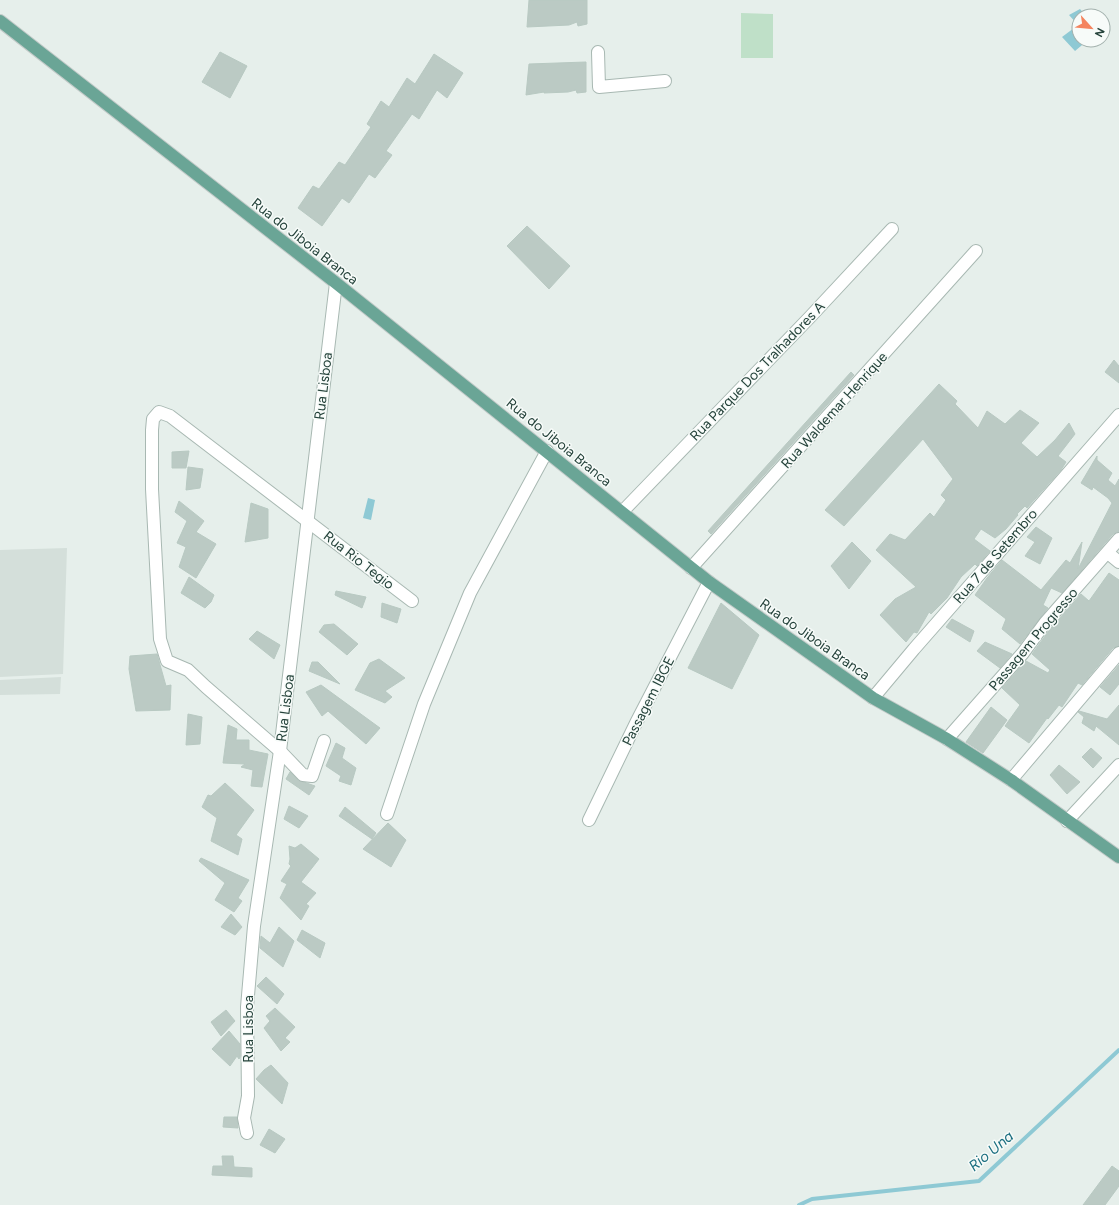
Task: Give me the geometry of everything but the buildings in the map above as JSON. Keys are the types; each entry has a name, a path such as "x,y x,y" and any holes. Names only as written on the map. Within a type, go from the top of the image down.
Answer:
{"main road":[{"name":"Rua do Jiboia Branca","path":"0,21 336,283 709,582 873,698 947,739 1011,780 1119,857"}],"street":[{"path":"598,52 599,87 665,81"},
{"name":"Rua Parque Dos Tralhadores A","path":"622,512 810,317 892,229"},
{"name":"Rua Waldemar Henrique","path":"691,568 976,251"},
{"name":"Rua Lisboa","path":"247,1133 244,1118 248,1096 247,1006 254,926 280,751 336,283"},
{"name":"Rua Rio Tegio","path":"280,751 188,670 167,661 160,639 152,489 152,430 155,415 159,412 163,412 170,416 412,600"},
{"name":"Rua 7 de Setembro","path":"873,698 919,643 1119,415"},
{"path":"387,814 424,704 470,593 547,451"},
{"name":"Passagem Progresso","path":"947,739 1023,653 1045,623 1119,540"},
{"path":"1108,553 1119,562"},
{"name":"Passagem IBGE","path":"589,820 636,723 709,582"},
{"path":"1011,780 1119,653"},
{"path":"280,751 303,775 310,777 315,769 324,741"},
{"path":"1067,821 1119,765"}],"shaded area":[{"path":"67,548 63,674 0,677 0,550"},
{"path":"61,677 60,694 0,695 0,680"}],"green space":[{"path":"741,13 773,14 773,58 741,58"}],"water":[{"path":"1071,30 1071,47 1062,37"},
{"path":"368,498 375,500 371,520 363,518"}],"waterway":[{"name":"Rio Una","path":"799,1205 812,1199 979,1181 1119,1050"}]}
